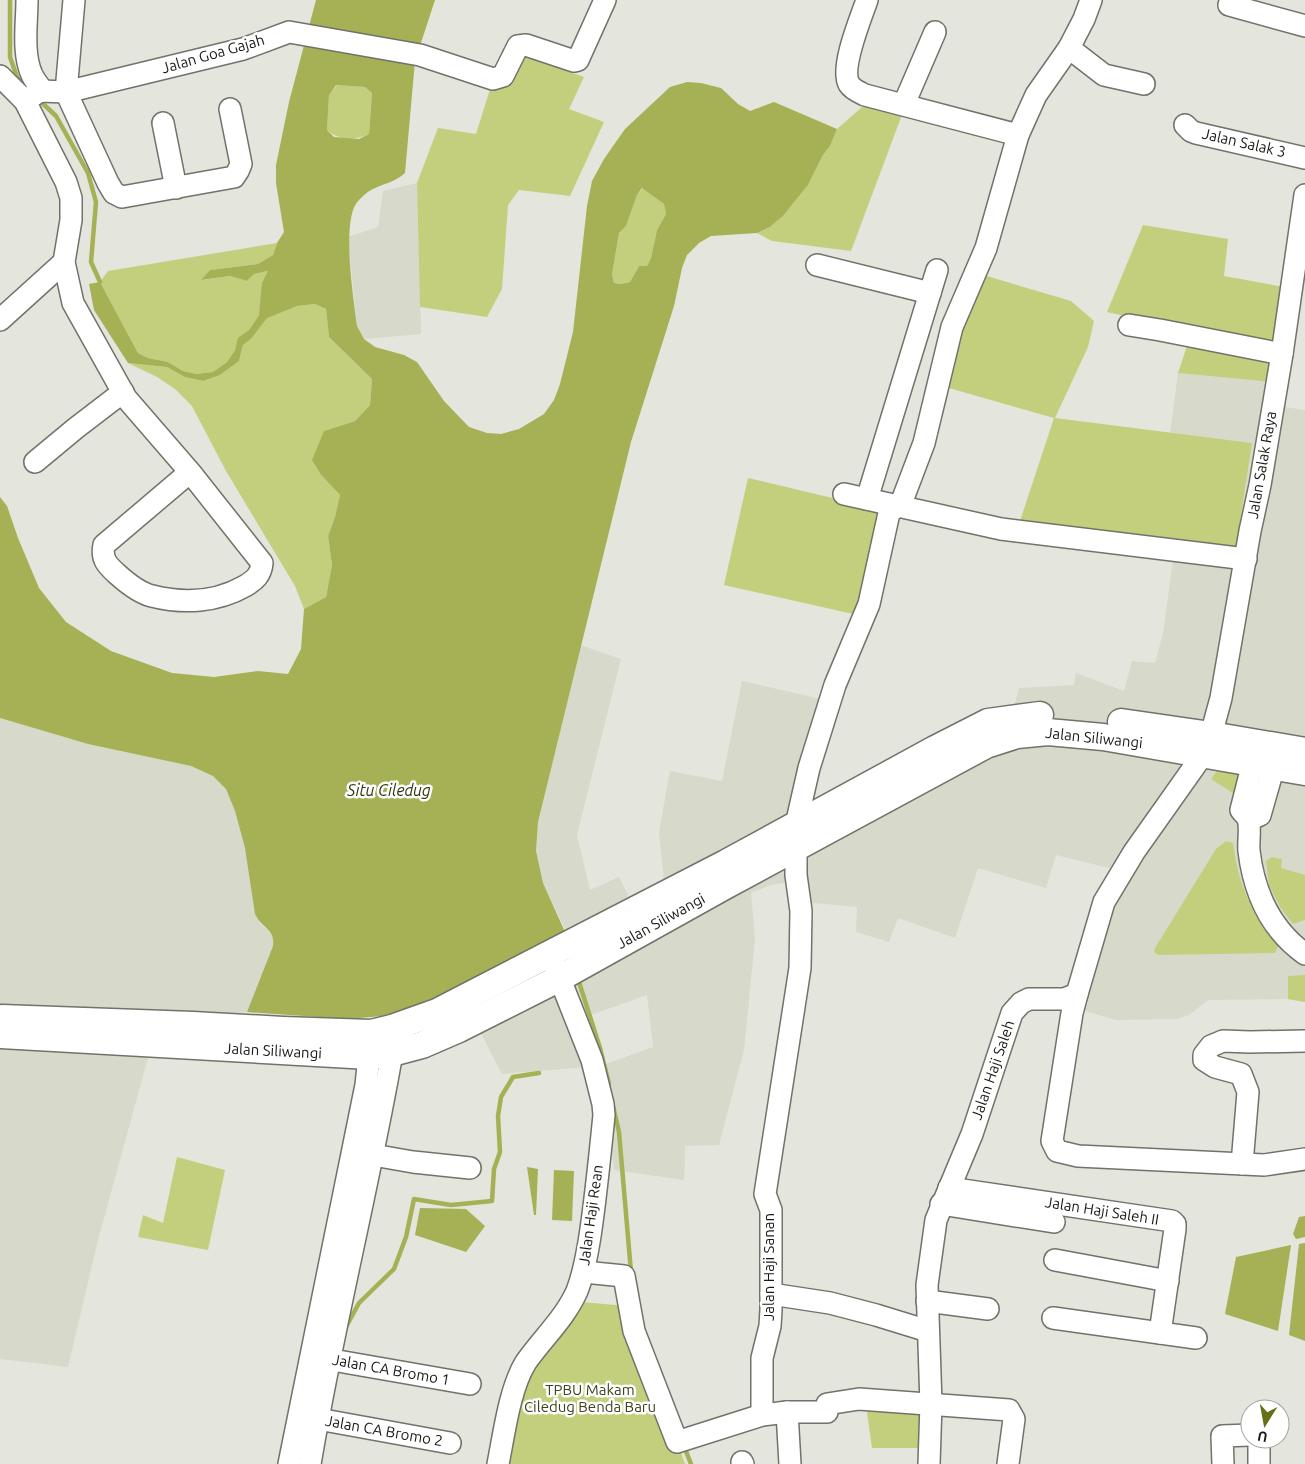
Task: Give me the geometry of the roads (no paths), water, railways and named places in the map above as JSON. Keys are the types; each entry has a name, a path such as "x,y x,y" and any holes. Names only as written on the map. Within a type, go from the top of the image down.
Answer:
{"main road":[{"name":"Jalan Siliwangi","path":"0,1035 381,1054 422,1045 459,1029 560,978 796,837 935,749 988,722 1047,714 1105,728 1266,755 1305,772"},
{"name":"Jalan Siliwangi","path":"1266,755 1305,751"},
{"name":"Jalan Siliwangi","path":"0,1017 371,1033 392,1028 437,1012 549,954 796,837"}],"street":[{"path":"27,0 26,40 34,95 71,198 71,220 64,262 73,303 123,392 190,472 262,563 260,574 254,581 230,595 204,601 176,600 141,593 105,563 102,554 104,546 190,472"},
{"path":"74,0 66,92 114,193 122,197 234,177 241,164 230,110"},
{"name":"Jalan Goa Gajah","path":"34,95 66,92 243,49 279,34 290,32 420,56 493,79 503,76 518,46 526,44 574,61 580,57 605,0"},
{"path":"867,0 850,49 847,75 849,83 856,91 865,95 1018,135"},
{"name":"Jalan Haji Sanan","path":"762,1415 762,1358 770,1326 771,1294 771,1210 765,1194 800,968 801,911 796,875 796,837 809,768 832,694 869,604 889,514 902,500 929,429 952,327 986,248 1018,135 1036,95 1069,48 1084,19 1091,0"},
{"path":"1229,5 1305,26"},
{"path":"904,104 935,32"},
{"path":"1069,48 1104,75 1144,84"},
{"path":"0,76 34,95"},
{"path":"163,122 176,188"},
{"name":"Jalan Salak 3","path":"1185,125 1191,131 1305,158"},
{"name":"Jalan Salak Raya","path":"1207,744 1221,698 1246,559 1301,244 1305,194"},
{"path":"0,320 64,262"},
{"path":"817,265 930,294"},
{"path":"867,499 937,270"},
{"path":"1129,325 1282,354"},
{"path":"35,462 123,392"},
{"path":"844,494 1001,528 1246,559"},
{"path":"1207,744 1134,852 1104,902 1072,1013 1052,1141 1057,1151 1078,1156 1264,1165 1305,1159"},
{"path":"1266,755 1260,815 1249,820 1248,849 1258,894 1266,911 1277,928 1305,954"},
{"name":"Jalan Haji Rean","path":"498,1464 506,1421 517,1380 526,1363 564,1314 584,1272 595,1206 604,1115 592,1060 549,954"},
{"name":"Jalan Haji Saleh","path":"929,1464 930,1404 927,1284 936,1220 972,1134 1012,1013 1021,1003 1028,999 1064,999 1077,994"},
{"path":"1242,1164 1248,1092 1244,1079 1241,1074 1209,1065 1204,1060 1204,1054 1211,1046 1223,1041 1305,1041"},
{"path":"289,1464 320,1357 376,1087 381,1054"},
{"path":"343,1250 373,1155 376,1087"},
{"path":"373,1155 413,1162 470,1168"},
{"path":"945,1196 1054,1222"},
{"name":"Jalan Haji Saleh II","path":"945,1196 1172,1221 1175,1229 1160,1333"},
{"path":"1055,1260 1168,1281"},
{"path":"584,1272 624,1276 634,1331 684,1440 762,1415 787,1412 827,1412 826,1404 859,1399 930,1404 1009,1410 1014,1419 1008,1464"},
{"path":"771,1294 830,1303 876,1314 928,1331"},
{"path":"927,1301 988,1309"},
{"path":"1053,1318 1196,1338"},
{"path":"310,1464 318,1419 320,1357"},
{"name":"Jalan CA Bromo 1","path":"320,1357 470,1384"},
{"path":"787,1412 790,1464"},
{"name":"Jalan CA Bromo 2","path":"318,1419 450,1443"},
{"path":"1223,1464 1222,1436 1240,1435"},
{"path":"1259,1449 1259,1464"}],"water":[{"name":"Situ Ciledug","path":"316,0 435,0 415,61 405,173 397,179 368,192 353,209 349,241 351,280 357,326 364,339 375,347 404,355 417,362 444,401 469,427 487,433 501,434 519,429 544,414 554,400 573,332 587,206 592,181 604,159 625,129 670,87 687,82 721,88 738,104 750,111 774,102 837,129 830,146 823,155 808,185 783,216 770,227 757,233 711,236 699,243 687,255 682,268 674,306 631,442 538,822 536,851 543,883 565,932 457,987 413,1007 383,1016 347,1019 247,1012 273,946 273,940 270,932 255,914 245,848 235,811 226,789 213,776 191,766 88,744 0,718 0,497 7,506 39,588 66,622 111,651 172,673 214,677 258,671 288,674 301,649 304,609 326,597 332,565 328,536 340,495 322,476 312,460 324,431 355,421 370,405 372,379 329,337 326,309 315,304 297,306 267,318 251,339 243,345 239,361 220,375 203,381 185,377 167,367 128,363 94,310 89,284 100,282 138,353 148,358 168,362 183,371 196,374 213,372 227,362 235,350 238,338 249,330 259,315 262,283 268,271 254,274 247,281 230,276 201,280 210,270 258,264 273,255 277,243 284,232 276,183 276,165 289,102","holes":["336,85 365,87 372,93 369,134 359,139 334,137 327,130 329,95","642,188 664,204 666,214 657,230 651,258 647,266 639,266 630,282 614,283 612,275 619,233 626,226 637,195"]},
{"path":"527,1167 538,1169 536,1215 534,1215"},
{"path":"554,1170 574,1171 572,1221 552,1220"},
{"path":"420,1208 466,1209 485,1226 466,1252 415,1235"},
{"path":"1305,1216 1305,1237 1296,1239 1293,1234 1299,1217"},
{"path":"1305,1243 1305,1341 1289,1335 1299,1244"},
{"path":"1291,1245 1278,1331 1225,1314 1236,1257"}],"waterway":[{"path":"10,0 10,57 17,77 31,91"},
{"path":"38,99 56,116 88,173 96,202 91,262 100,282"},
{"path":"579,982 600,1048 609,1084"},
{"path":"346,1327 359,1303 394,1269 406,1237 414,1199 451,1205 492,1201 494,1169 500,1152 498,1116 501,1097 513,1077 539,1073"},
{"path":"613,1106 619,1132 631,1272"},
{"path":"684,1446 691,1464"}],"park label":[{"name":"TPBU Makam Ciledug Benda Baru","path":"590,1398"}]}
